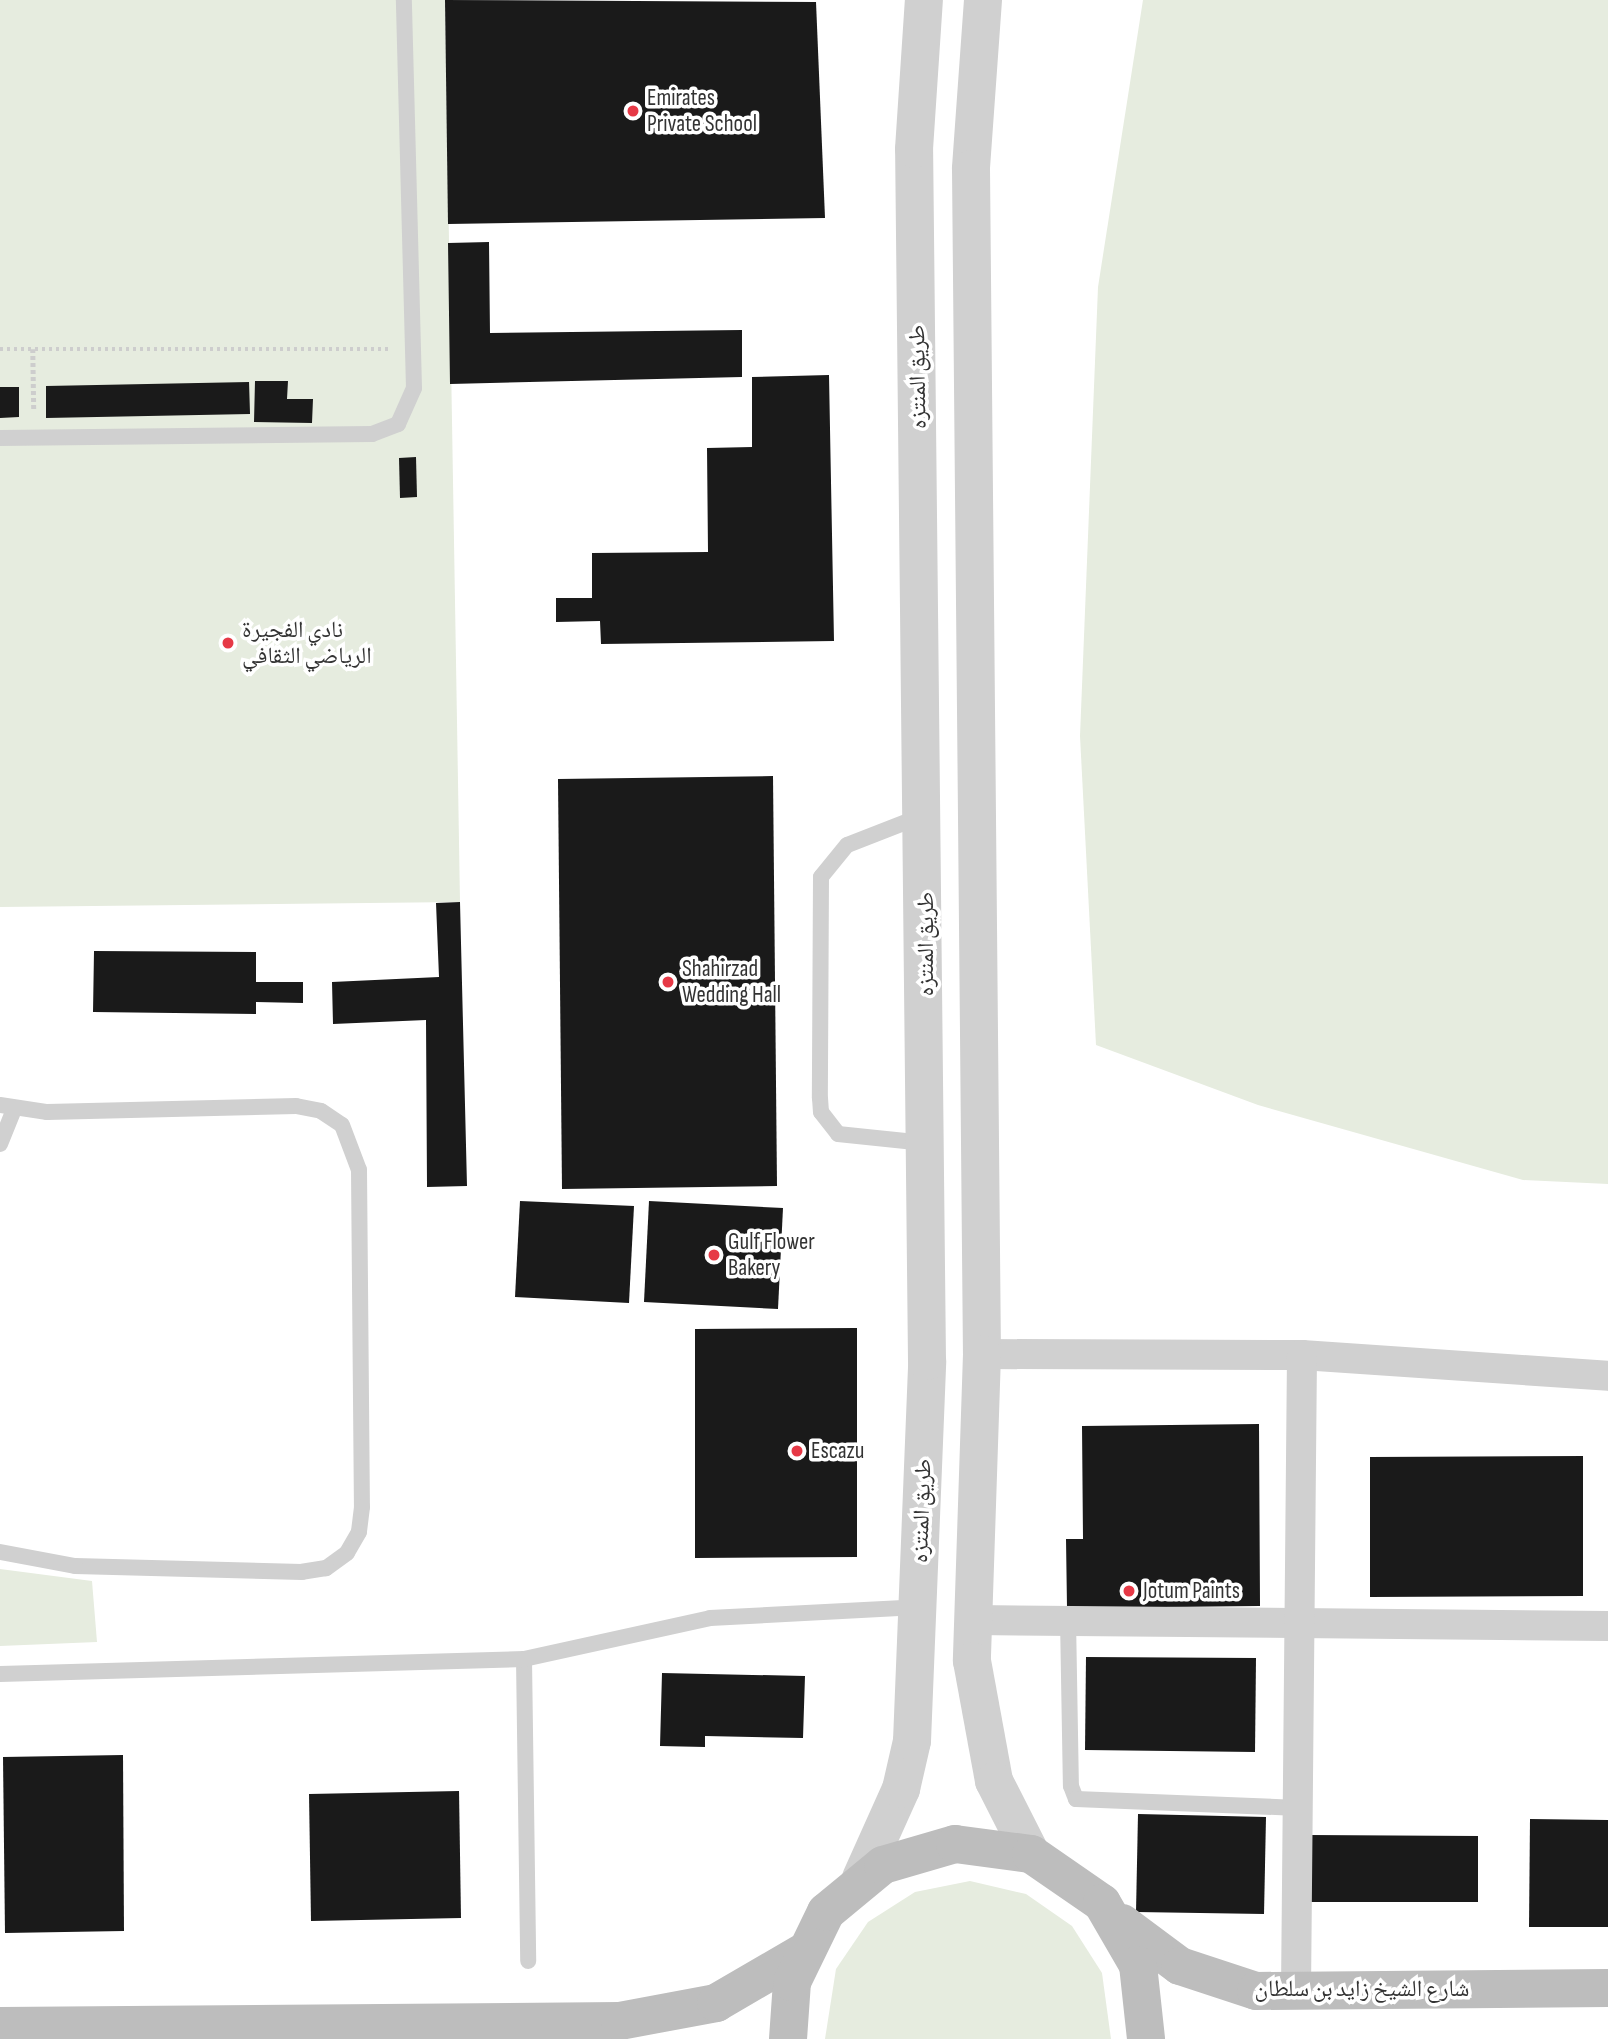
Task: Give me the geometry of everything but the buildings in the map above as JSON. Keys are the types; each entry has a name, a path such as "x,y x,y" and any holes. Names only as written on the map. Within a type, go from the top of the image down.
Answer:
{"main road":[{"path":"788,2039 787,2011 802,1953 826,1912 861,1878 930,1847 980,1844 1031,1854"},
{"name":"شارع الشيخ زايد بن سلطان","path":"1031,1854 1102,1903 1143,1943 1213,1982 1296,1991 1608,1987"},
{"path":"1102,1903 1138,1965 1146,2039"},
{"path":"0,2026 620,2021 716,2003 802,1953"}],"street":[{"name":"طريق المنتزه","path":"861,1878 897,1801 912,1741 919,1607 927,1143 925,815 914,149 924,0"},
{"path":"983,0 971,169 982,1354 974,1620 982,1741 1031,1854"},
{"path":"982,1354 1302,1355 1608,1376"},
{"path":"1296,1991 1302,1355"},
{"path":"974,1620 1608,1626"}],"lane":[{"path":"0,438 386,431 413,401 404,0"},
{"path":"925,815 847,845 821,877 820,1098 821,1112 838,1134 927,1143"},
{"path":"0,1144 7,1107 296,1106 321,1111 342,1125 355,1146 359,1170 362,1507 359,1532 346,1553 326,1568 302,1572 75,1566 0,1552"},
{"path":"0,1674 524,1659 710,1618 919,1607"},
{"path":"1068,1619 1070,1786 1076,1799 1298,1808"},
{"path":"524,1659 528,1961"}],"path":[{"path":"0,349 412,349"},
{"path":"33,349 35,438"}],"shaded area":[{"name":"نادي الفجيرة الرياضي الثقافي","path":"0,0 445,0 460,902 0,907"},
{"path":"1143,0 1608,0 1608,1184 1523,1180 1258,1105 1096,1045 1080,736 1098,287"},
{"path":"0,1569 92,1581 97,1642 0,1646"},
{"path":"970,1881 1026,1894 1072,1926 1102,1973 1111,2039 825,2039 836,1969 868,1922 915,1892"}],"place":[{"name":"Emirates Private School","path":"633,111"},
{"name":"نادي الفجيرة الرياضي الثقافي","path":"228,643"},
{"name":"Shahirzad Wedding Hall","path":"668,982"},
{"name":"Gulf Flower Bakery","path":"714,1255"},
{"name":"Escazu","path":"797,1451"},
{"name":"Jotum Paints","path":"1129,1591"}]}
